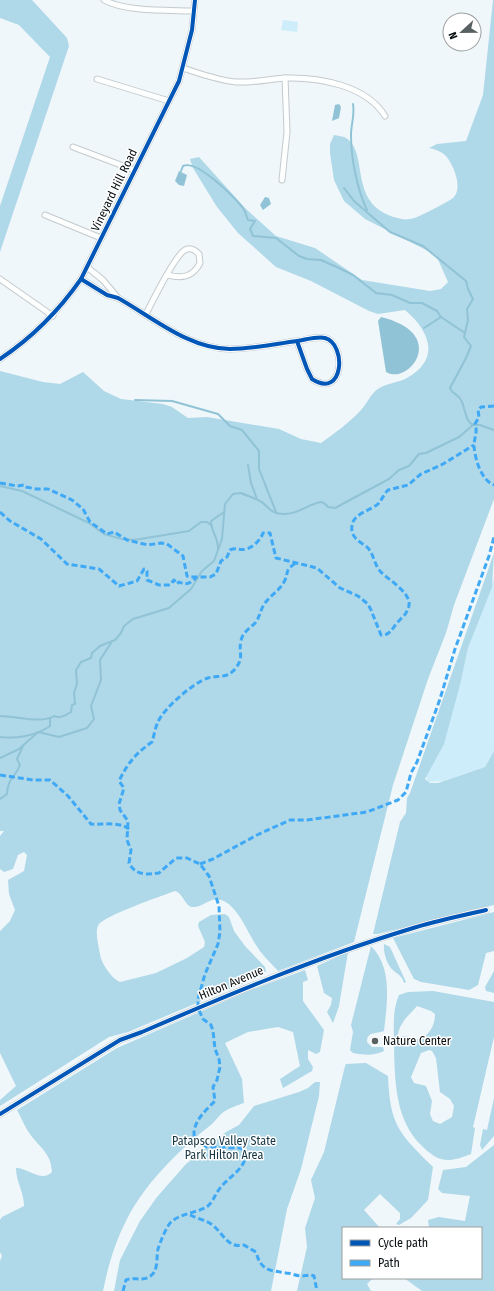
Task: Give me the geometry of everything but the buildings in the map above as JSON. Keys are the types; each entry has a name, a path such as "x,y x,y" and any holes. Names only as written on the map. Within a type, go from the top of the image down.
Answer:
{"street":[{"path":"104,0 117,5 194,11"},
{"name":"Vineyard Hill Road","path":"0,359 31,337 53,316 81,279 87,268 178,81 183,68 192,30 195,0"},
{"path":"183,68 212,77 236,82 285,78 316,80 345,87 370,99 385,116"},
{"path":"282,180 287,138 285,78"},
{"path":"97,79 168,101"},
{"path":"74,147 134,170"},
{"path":"45,216 101,238"},
{"path":"146,314 179,254 183,250 192,249 199,254 200,263 194,272 183,278 168,275"},
{"path":"87,268 103,280 118,298"},
{"path":"0,279 53,316"},
{"path":"81,279 107,295 118,298 186,338 215,347 230,349 322,338 333,343 336,348 339,373 334,381 325,384 312,379 297,341"},
{"name":"Hilton Avenue","path":"0,1114 120,1040 314,961 411,929 486,910"}],"shaded area":[{"path":"283,20 298,22 297,32 281,30"},
{"path":"339,104 341,107 339,118 332,121 335,105"},
{"path":"179,171 187,175 184,186 179,185 175,181"},
{"path":"265,197 269,198 271,204 263,210 260,205"},
{"path":"381,317 402,325 414,335 419,346 418,356 412,365 404,372 395,374 386,372 378,321"},
{"path":"494,578 494,751 485,767 443,781 428,782 426,776 461,681 468,648"}],"green space":[{"path":"0,0 32,0 67,38 69,46 0,252 0,206 50,57 19,25 0,18"},
{"path":"493,0 494,499 454,605 446,633 428,679 393,785 354,942 278,971 260,951 238,914 227,903 221,900 217,899 196,907 192,907 178,892 175,891 112,916 99,924 97,939 101,958 105,966 110,974 120,982 156,973 187,958 204,947 205,942 198,926 199,922 211,915 225,914 229,917 234,931 245,946 265,967 266,971 261,976 128,1032 109,1037 0,1106 0,1100 16,1086 0,1053 0,931 10,921 15,910 9,894 8,880 24,871 27,855 24,852 18,855 13,869 4,872 0,869 0,836 4,831 0,831 0,371 43,382 60,384 83,372 104,391 121,399 163,404 172,407 188,418 207,417 279,429 301,439 321,443 337,432 361,410 371,396 381,387 407,378 418,370 425,362 428,354 426,336 414,318 405,310 378,314 369,311 311,281 276,267 238,233 217,207 193,168 190,159 199,157 246,209 276,236 315,248 362,280 430,291 441,289 448,282 436,255 365,219 344,201 334,180 330,144 334,135 346,138 353,146 366,193 373,204 384,213 403,219 411,219 428,212 454,197 457,193 458,187 454,169 445,155 437,150 429,148 437,144 466,141 483,95"},
{"path":"494,553 492,587 468,648 461,681 444,744 425,779 430,783 438,783 485,767 494,751 494,905 373,934 400,822 406,813 407,798"},
{"path":"494,912 494,951 486,953 478,985 469,990 421,982 414,979 393,938"},
{"path":"384,944 390,947 406,982 404,983 401,977 389,966 385,955"},
{"path":"371,946 383,965 386,975 387,998 384,1031 370,1034 367,1038 367,1042 372,1047 383,1047 384,1051 376,1054 365,1055 353,1053 350,1050 353,1032 351,1025"},
{"path":"348,952 339,1006 333,1023 327,1012 331,1005 332,998 324,993 317,966"},
{"path":"305,970 308,980 303,982 303,1001 324,1030 320,1052 316,1054 308,1050 308,1059 313,1067 312,1071 283,1088 280,1079 300,1066 293,1032 278,1027 248,1032 225,1043 242,1079 244,1103 221,1114 164,1167 144,1192 127,1219 115,1245 103,1291 0,1291 0,1261 2,1256 0,1252 0,1220 2,1217 24,1206 16,1168 39,1176 48,1175 52,1172 48,1157 28,1132 17,1110 117,1048 248,991"},
{"path":"494,971 494,993 486,991 485,987"},
{"path":"433,991 494,1002 494,1037 473,1127 475,1128 471,1154 463,1157 445,1160 428,1152 413,1136 406,1124 398,1100 394,1046 395,1007 399,995 408,992","holes":["417,1006 435,1014 431,1029 427,1035 420,1040 406,1036 398,1037 398,1032 402,1024 407,1016","429,1050 432,1051 436,1058 440,1092 450,1099 454,1106 452,1117 440,1124 433,1121 430,1114 432,1101 426,1086 414,1083 411,1077 421,1053"]},
{"path":"366,1063 388,1076 391,1107 398,1128 433,1167 428,1200 411,1218 399,1225 396,1224 400,1219 400,1213 380,1194 364,1210 379,1227 342,1227 342,1279 372,1279 367,1284 371,1291 297,1291 307,1247 305,1228 315,1198 311,1180 324,1152 346,1064"},
{"name":"Patapsco Valley State Park Hilton Area","path":"315,1082 320,1082 319,1096 301,1169 287,1209 271,1291 114,1291 120,1260 140,1221 157,1197 186,1164 226,1132 239,1125 254,1106 299,1092 308,1088"},
{"path":"494,1098 494,1136 482,1150 480,1145 483,1129 487,1130"},
{"path":"494,1145 494,1291 422,1291 405,1279 482,1279 482,1227 429,1227 428,1220 439,1217 465,1221 470,1196 442,1193 438,1189 443,1170 466,1167"}],"waterway":[{"path":"353,104 354,112 351,135 352,153 355,173 363,202 367,210"},
{"path":"181,171 183,166 189,165 197,168 206,173 224,188 243,208 248,220 255,221 250,229 253,236 276,238 299,256 307,259 321,260 339,268 353,275 376,293 392,295 410,303 422,303 437,311 441,317 465,333"},
{"path":"344,188 354,201 390,232 423,246 466,281 473,299 467,309 468,320 464,337 471,346 450,388 452,392 461,400 468,420 473,425"},
{"path":"424,328 441,317"},
{"path":"135,400 172,401 218,414 230,426 242,430 259,451 259,469 276,512"},
{"path":"0,716 36,720 54,716 61,717 71,712 72,705 75,704 74,693 77,684 76,670 81,662 91,658 92,653 100,646 115,640 121,633 124,626 133,619 169,608 191,589 202,571 214,561 222,539 225,504 233,494 241,493 254,498 274,512 282,514 293,513 321,502 328,507 335,508 389,479 399,470 409,466 419,454 426,453 459,437 473,425 480,425 494,430"},
{"path":"248,465 251,483 257,499"},
{"path":"0,486 22,491 89,523 104,534 122,539 134,540 189,531 201,522 207,522 212,526"},
{"path":"218,549 217,540 211,521 224,512"},
{"path":"38,732 59,737 87,728 94,719 91,706 101,680 100,660 111,643"},
{"path":"0,737 13,738 39,732 50,726 50,719"},
{"path":"0,758 19,749 37,733"},
{"path":"0,799 7,794 10,781 20,765 17,759 23,746"}],"marked path":[{"path":"494,406 481,407 478,410 479,417 475,424 476,432 474,446 477,463 482,474 494,485"},
{"path":"0,483 17,486 24,485 26,487 36,489 48,489 72,500 83,509 90,522 107,534 114,532 127,540 148,545 161,543 167,544 183,556 187,576 189,577 210,577 216,574 221,561 227,557 230,550 249,548 256,543 263,533 270,533 276,558 317,568 340,588 358,596 368,604 381,635 384,635 390,632 405,614 409,605 408,599 401,589 380,571 367,547 354,536 352,530 353,522 359,515 376,506 388,490 408,485 421,474 443,464 474,445"},
{"path":"0,512 10,521 41,539 67,564 99,569 119,586 137,581 144,569 147,571 147,580 159,585 170,585 174,580 177,584 179,582 187,583 191,582 197,577"},
{"path":"200,864 213,859 257,835 290,820 307,820 367,812 398,800 406,792 411,773 417,762 440,699 455,649 489,556 494,537"},
{"path":"123,1291 126,1280 143,1279 152,1275 156,1268 158,1249 169,1224 179,1217 201,1210 208,1206 221,1187 243,1164 246,1154 241,1148 207,1147 195,1140 194,1134 196,1123 199,1118 215,1101 213,1087 217,1080 220,1067 211,1025 203,1019 198,1008 198,999 205,974 218,944 220,932 219,906 209,876 200,864 187,858 176,858 159,873 141,873 131,867 129,863 131,850 127,840 128,821 120,810 119,804 124,788 119,781 132,759 152,742 158,722 172,703 187,690 202,681 208,678 229,674 235,669 241,658 240,645 243,635 256,622 267,600 282,585 288,570 296,563"},
{"path":"0,775 33,780 50,780 68,796 91,824 116,824 129,829"},
{"path":"190,1215 211,1224 233,1245 244,1245 256,1252 260,1263 270,1270 300,1276 314,1276 317,1291"}],"cycle path":[{"path":"0,359 34,333 54,313 81,279 179,81 192,30 195,0"},
{"path":"81,279 107,295 118,298 171,331 200,344 215,348 238,349 297,341 312,379 323,384 331,382 336,377 339,369 337,350 332,342 325,338 297,341"},
{"path":"0,1114 120,1040 308,964 419,926 486,910"}],"place":[{"name":"Nature Center","path":"375,1041"}]}
